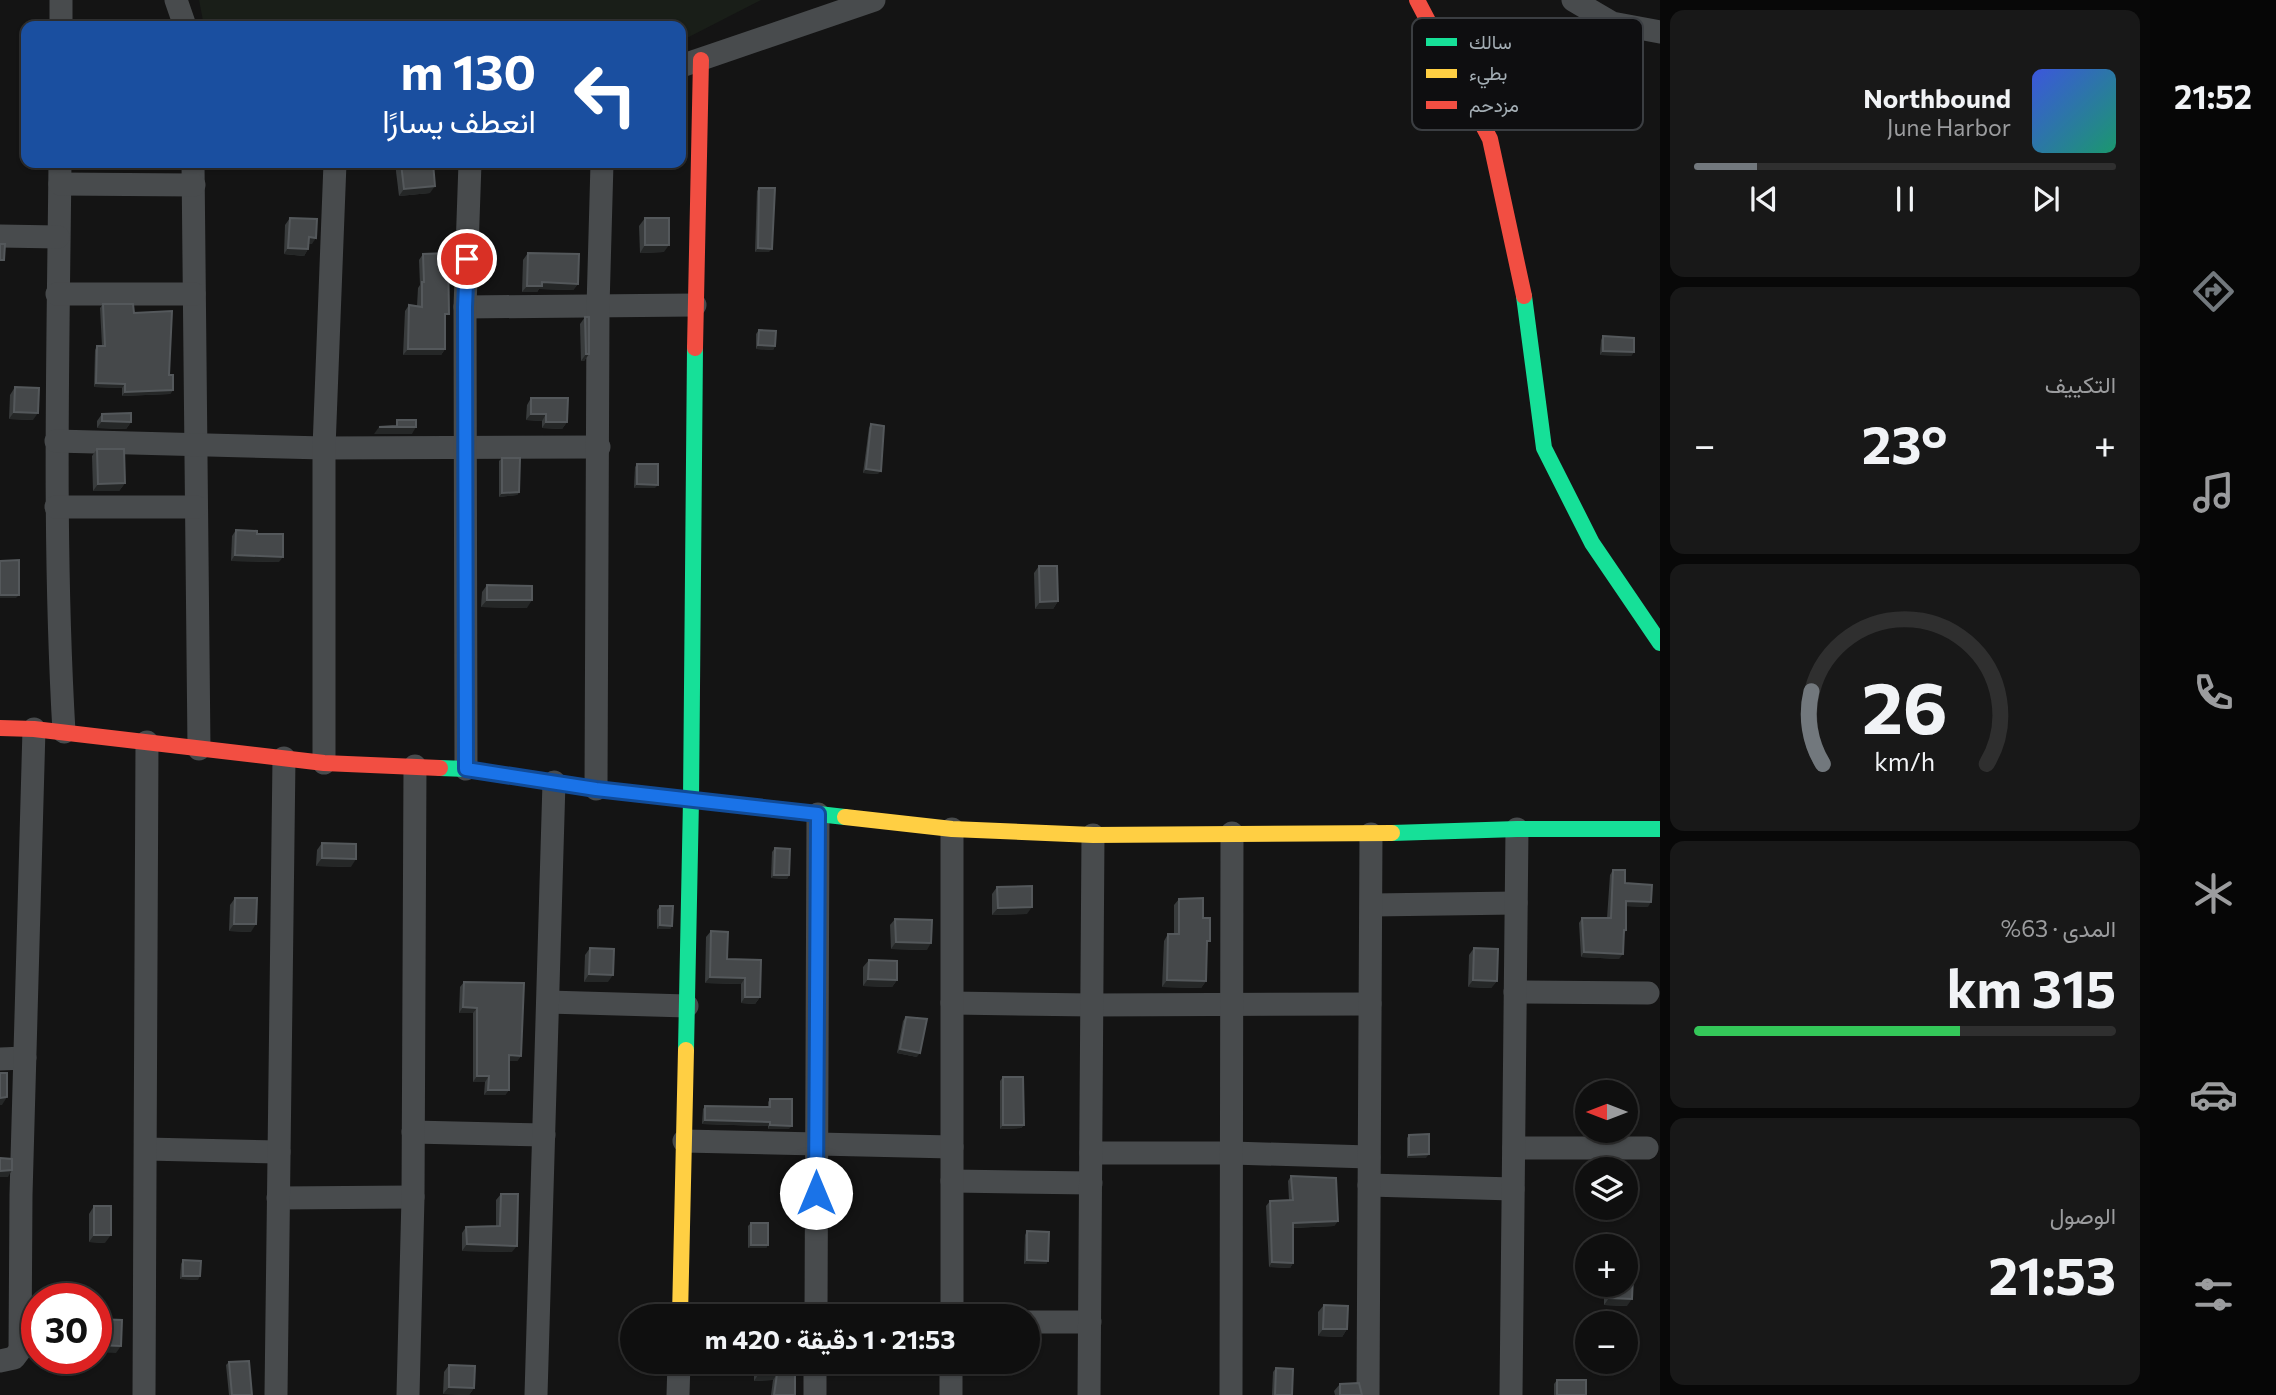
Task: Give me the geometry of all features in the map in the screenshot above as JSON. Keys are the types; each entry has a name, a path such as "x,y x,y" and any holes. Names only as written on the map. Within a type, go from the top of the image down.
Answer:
{"street":[{"path":"61,0 61,21"},
{"path":"176,0 182,21"},
{"path":"680,1304 691,800 695,305 691,63 874,0"},
{"path":"1417,0 1426,18"},
{"path":"1573,0 1604,18"},
{"path":"1485,130 1490,139 1523,290 1544,448 1592,543 1660,643"},
{"path":"324,763 324,448 335,168"},
{"path":"466,769 465,307 470,168"},
{"path":"596,789 598,307 602,168"},
{"path":"64,732 56,508 60,173 193,174 199,749"},
{"path":"0,236 58,237"},
{"path":"57,294 194,294"},
{"path":"465,307 695,305"},
{"path":"56,441 196,447 599,447"},
{"path":"56,508 197,507"},
{"path":"0,728 64,732 324,763 466,769 596,789 953,829 1093,835 1660,829"},
{"path":"0,1361 14,1358 20,1350 11,1195 24,1058 34,729"},
{"path":"144,1395 147,743"},
{"path":"276,1395 284,758"},
{"path":"408,1395 413,1197 415,766"},
{"path":"536,1395 554,782"},
{"path":"816,1304 818,814"},
{"path":"951,1304 953,829"},
{"path":"1511,1395 1517,829"},
{"path":"1231,1395 1232,833"},
{"path":"1368,1395 1371,834"},
{"path":"1090,1395 1093,835"},
{"path":"1372,905 1516,903"},
{"path":"1515,992 1648,993"},
{"path":"548,1002 687,1006"},
{"path":"952,1003 1092,1006 1370,1004"},
{"path":"0,1059 24,1058"},
{"path":"413,1132 544,1135"},
{"path":"684,1141 952,1147"},
{"path":"1514,1148 1647,1147"},
{"path":"146,1149 279,1152"},
{"path":"1091,1153 1369,1157"},
{"path":"952,1181 1091,1182"},
{"path":"1369,1185 1513,1189"},
{"path":"278,1198 413,1197"},
{"path":"1040,1322 1090,1322"},
{"path":"678,1395 679,1374"},
{"path":"815,1395 816,1374"},
{"path":"951,1374 951,1395"}],"shaded area":[{"path":"199,0 761,0 686,38 686,21 203,21"}],"building":[{"path":"402,168 433,168 435,186 404,189"},
{"path":"759,188 775,188 772,249 758,248"},
{"path":"290,218 317,219 316,238 309,237 308,249 288,248"},
{"path":"645,218 669,218 669,245 645,245"},
{"path":"0,244 5,244 4,260 0,260"},
{"path":"448,253 449,314 445,314 445,349 408,349 409,305 422,307 423,254"},
{"path":"528,253 579,254 578,284 542,282 542,286 527,286"},
{"path":"103,304 133,304 134,313 172,311 169,375 173,375 173,390 125,392 125,384 96,383 97,346 105,346"},
{"path":"585,317 589,317 589,354 586,354"},
{"path":"759,330 776,331 775,346 758,345"},
{"path":"1603,336 1634,338 1634,352 1603,351"},
{"path":"15,387 39,388 38,413 14,412"},
{"path":"531,398 568,398 567,422 546,422 546,414 531,414"},
{"path":"131,413 131,422 102,421 102,414"},
{"path":"397,420 416,420 416,427 379,427 397,426"},
{"path":"871,424 884,426 881,471 866,469"},
{"path":"97,449 124,449 125,483 98,484"},
{"path":"502,458 520,458 519,492 502,493"},
{"path":"637,464 658,464 658,485 637,484"},
{"path":"236,530 257,531 257,534 283,534 283,557 235,555"},
{"path":"19,560 19,595 0,595 0,561"},
{"path":"1039,566 1057,566 1058,601 1040,602"},
{"path":"487,585 532,586 532,600 487,600"},
{"path":"322,843 356,844 356,859 322,858"},
{"path":"775,848 790,849 789,875 774,875"},
{"path":"1613,870 1625,870 1625,883 1652,885 1651,902 1626,901 1623,954 1584,952 1582,918 1611,918"},
{"path":"1032,886 1032,907 998,908 997,887"},
{"path":"235,898 257,898 256,924 234,924"},
{"path":"1203,898 1203,918 1210,918 1206,981 1167,980 1168,934 1179,934 1179,899"},
{"path":"660,906 673,906 672,926 660,925"},
{"path":"895,919 932,920 931,943 896,942"},
{"path":"711,931 728,932 727,959 761,960 760,997 745,997 745,978 710,977"},
{"path":"590,948 614,949 613,975 589,974"},
{"path":"1474,948 1498,949 1497,981 1473,980"},
{"path":"869,960 897,961 897,980 868,979"},
{"path":"464,982 524,983 521,1056 509,1055 509,1090 488,1090 489,1076 477,1076 477,1008 463,1007"},
{"path":"906,1017 927,1019 920,1053 900,1049"},
{"path":"0,1073 7,1073 7,1097 0,1098"},
{"path":"1003,1077 1023,1077 1024,1125 1003,1125"},
{"path":"770,1099 792,1099 792,1126 770,1125 770,1122 705,1120 705,1106 770,1107"},
{"path":"1429,1134 1429,1154 1409,1155 1409,1135"},
{"path":"0,1158 12,1159 12,1170 0,1171"},
{"path":"1291,1176 1336,1178 1338,1221 1293,1223 1293,1263 1272,1262 1270,1201 1293,1200"},
{"path":"501,1194 518,1194 517,1246 467,1244 466,1227 500,1226"},
{"path":"94,1206 111,1206 111,1235 94,1235"},
{"path":"751,1223 768,1223 768,1245 751,1245"},
{"path":"1027,1231 1049,1232 1048,1261 1027,1260"},
{"path":"183,1260 201,1261 200,1276 183,1276"},
{"path":"1609,1297 1632,1297 1632,1299"},
{"path":"1324,1305 1348,1306 1347,1329 1323,1329"},
{"path":"112,1320 122,1320 121,1346 112,1346"},
{"path":"249,1361 252,1395 232,1395 229,1362"},
{"path":"449,1365 475,1366 474,1388 449,1387"},
{"path":"1276,1368 1293,1369 1292,1395 1275,1395"},
{"path":"777,1374 795,1374 795,1395 774,1395"},
{"path":"1557,1380 1586,1380 1586,1395 1557,1395"},
{"path":"1359,1383 1362,1395 1340,1395 1340,1384"}],"traffic: fast":[{"path":"1524,296 1544,448 1592,543 1660,643"},
{"path":"686,1050 695,348"},
{"path":"440,768 466,769 596,789 845,817"},
{"path":"1392,833 1517,829 1660,829"}],"traffic: slow":[{"path":"845,817 952,829 1093,835 1392,833"},
{"path":"680,1304 686,1050"}],"traffic: jam":[{"path":"1417,0 1426,18"},
{"path":"695,348 701,60"},
{"path":"1485,130 1490,139 1524,296"},
{"path":"0,728 34,729 324,763 440,768"}],"route":[{"path":"467,259 466,769 596,789 818,814 816,1193"}]}
